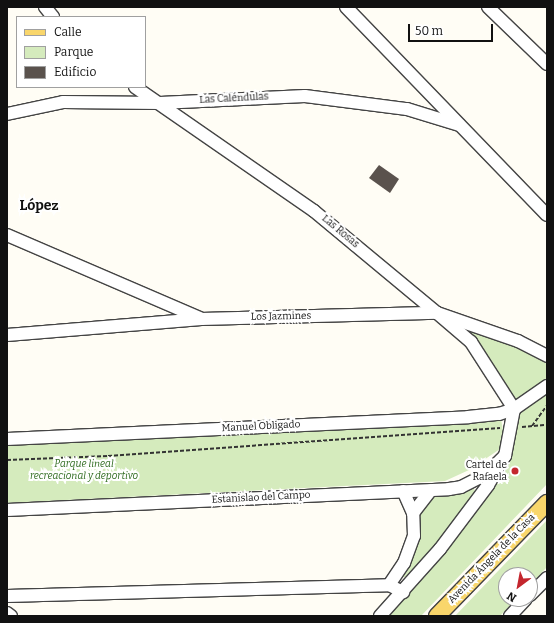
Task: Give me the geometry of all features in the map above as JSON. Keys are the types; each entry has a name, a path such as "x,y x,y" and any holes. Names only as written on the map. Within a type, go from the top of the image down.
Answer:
{"main road":[{"name":"Avenida Ángela de la Casa","path":"437,616 547,503"}],"street":[{"path":"45,7 52,16"},
{"path":"346,7 547,215"},
{"path":"488,7 547,64"},
{"name":"Las Rosas","path":"137,88 314,211 437,313 471,342 514,409"},
{"name":"Las Caléndulas","path":"7,114 63,102 160,103 305,96 407,109 459,125"},
{"path":"7,235 201,319"},
{"name":"Los Jazmines","path":"12,335 201,319 437,313 518,341 547,356"},
{"path":"7,342 12,335"},
{"path":"380,616 403,592 470,510 505,456 512,427 514,409 547,386"},
{"name":"Manuel Obligado","path":"7,439 468,417 514,409"},
{"name":"Estanislao del Campo","path":"7,510 449,489 472,482 485,475 505,456"},
{"path":"413,514 431,490"},
{"path":"389,584 404,563 414,536 413,514 403,491"},
{"path":"538,587 547,578"},
{"path":"7,596 389,584 403,592"},
{"path":"510,616 518,607"},
{"path":"7,613 11,616"}],"path":[{"path":"532,426 547,405"},
{"path":"7,460 116,456 547,424"}],"green space":[{"path":"446,319 547,358 547,384 514,405"},
{"path":"547,392 547,484 421,616 387,616 420,581 492,487 518,410"},
{"name":"Parque lineal recreacional y deportivo","path":"501,419 504,437 500,449 469,470 445,481 7,503 7,444"},
{"path":"473,487 476,493 466,509 429,553 405,577 398,577 416,514 432,494"},
{"path":"547,520 547,567 538,577 538,567 502,567"},
{"path":"498,571 498,607 508,607 500,616 455,616"}],"building":[{"path":"379,165 399,179 390,193 369,178"}],"place":[{"name":"Cartel de Rafaela","path":"515,471"}],"district":[{"name":"López","path":"39,206"}]}
